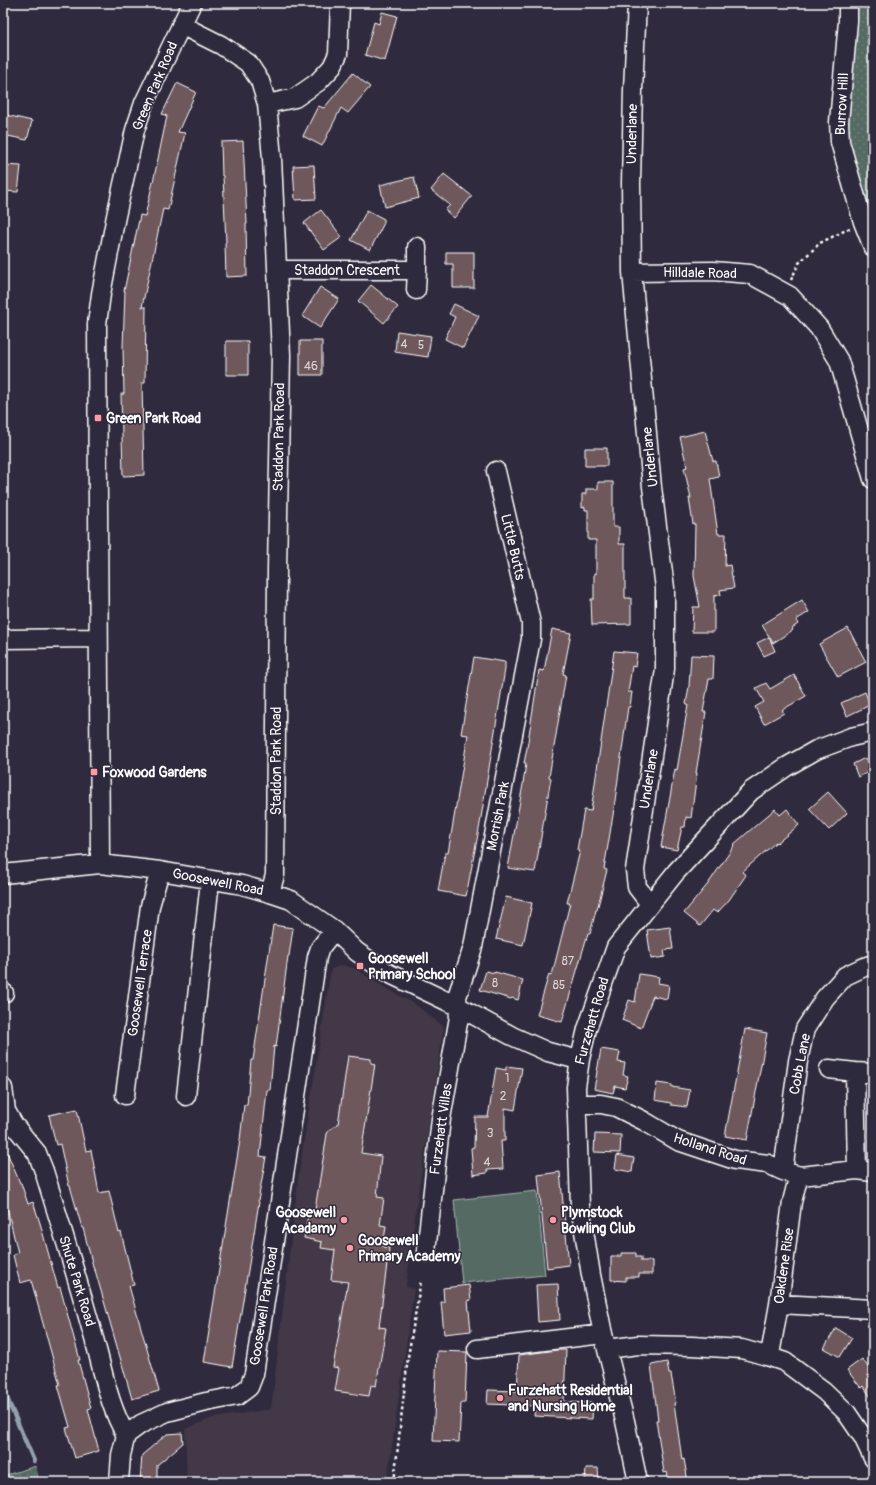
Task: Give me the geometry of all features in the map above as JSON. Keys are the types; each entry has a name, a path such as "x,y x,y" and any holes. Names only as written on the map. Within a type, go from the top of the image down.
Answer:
{"street":[{"name":"Green Park Road","path":"100,864 98,317 116,216 135,130 144,103 192,3"},
{"name":"Underlane","path":"637,3 632,129 632,272 652,487 665,588 665,669 635,870 637,887 650,904"},
{"name":"Burrow Hill","path":"848,3 848,21 839,122 840,142 863,222 873,247"},
{"path":"267,104 295,98 318,82 332,67 338,54 345,7"},
{"name":"Staddon Park Road","path":"181,25 221,45 248,63 260,81 267,104 272,158 280,355 275,875 270,893"},
{"name":"Staddon Crescent","path":"416,290 417,247"},
{"name":"Staddon Crescent","path":"277,270 417,270"},
{"name":"Hilldale Road","path":"632,272 713,271 750,274 790,296 819,328 839,361 872,468"},
{"name":"Little Butts","path":"496,471 531,622"},
{"name":"Morrish Park","path":"459,1007 457,997 473,947 530,647 531,622"},
{"path":"3,639 98,638"},
{"name":"Furzehatt Road","path":"638,1482 625,1421 605,1342 591,1275 580,1206 576,1086 580,1059 589,1022 616,947 681,866 750,791 786,767 816,750 851,737 873,732"},
{"name":"Goosewell Road","path":"3,874 100,864 242,885 270,893 290,900 334,930 357,952 388,973 459,1007 512,1036 548,1052 580,1059"},
{"name":"Goosewell Terrace","path":"125,1095 150,906 160,872"},
{"path":"186,1096 210,881"},
{"name":"Goosewell Park Road","path":"126,1436 141,1424 167,1412 237,1396 249,1387 254,1374 317,957 320,948 334,930"},
{"name":"Cobb Lane","path":"792,1173 798,1061 806,1029 825,998 845,976 873,964"},
{"name":"Furzehatt Villas","path":"426,1252 441,1119 460,1018 459,1007"},
{"path":"829,1069 873,1073"},
{"path":"855,1072 865,1171"},
{"name":"Shute Park Road","path":"3,1088 6,1111 14,1125 37,1153 44,1171 93,1334 110,1398 120,1426 126,1436"},
{"name":"Holland Road","path":"576,1104 601,1104 616,1107 678,1141 735,1160 768,1164 792,1173 865,1171"},
{"name":"Oakdene Rise","path":"767,1356 771,1349 779,1304 792,1202 796,1186 792,1173"},
{"path":"779,1304 873,1309"},
{"path":"477,1349 605,1342 638,1345 742,1349 784,1362 824,1391 868,1435 873,1458"},
{"path":"119,1482 121,1455 126,1436"}],"path":[{"path":"789,283 798,263 820,242 863,222"},
{"path":"394,1482 408,1358 422,1280"}],"shaded area":[{"name":"Goosewell Primary Academy","path":"342,965 356,969 377,983 416,1005 444,1027 416,1209 406,1287 414,1289 387,1482 187,1482 185,1429 213,1418 271,1409 298,1180 331,969"}],"green space":[{"path":"852,3 873,3 873,226 846,142"},
{"path":"537,1191 545,1275 462,1283 454,1200"},
{"path":"36,1466 38,1482 3,1482 3,1476"}],"building":[{"path":"382,12 397,16 385,61 365,55 374,22 379,24"},
{"path":"353,73 370,87 348,113 341,108 322,146 303,136 318,106 324,108"},
{"path":"177,83 196,92 178,132 185,133 168,210 163,209 142,307 146,307 145,383 142,383 144,475 123,476 121,394 124,394 124,291 140,215 145,216 155,173 167,116 162,114"},
{"path":"6,115 32,121 27,140 3,135"},
{"path":"243,141 247,224 247,276 226,277 226,242 221,142"},
{"path":"3,165 21,166 18,192 3,191"},
{"path":"314,165 316,199 295,200 293,166"},
{"path":"444,174 472,196 454,218 445,210 450,205 431,190"},
{"path":"414,177 419,198 385,207 380,185"},
{"path":"321,210 342,237 324,250 304,223"},
{"path":"367,210 384,219 384,223 370,250 351,240"},
{"path":"446,252 474,252 474,288 453,288 453,264 446,264"},
{"path":"371,285 398,307 384,323 358,301"},
{"path":"320,287 339,299 320,328 302,316"},
{"path":"454,304 479,316 463,348 445,339 455,317 449,314"},
{"path":"397,331 431,336 428,357 395,352"},
{"path":"226,341 248,341 248,375 226,375"},
{"path":"300,341 322,341 322,375 300,375"},
{"path":"705,431 713,461 716,461 719,477 710,479 718,534 726,534 725,566 730,565 734,588 720,590 721,595 714,596 714,632 692,632 693,607 700,607 694,576 695,524 693,524 689,498 691,498 684,468 687,467 680,437"},
{"path":"585,448 607,448 607,466 585,466"},
{"path":"598,482 613,482 613,527 619,527 619,544 625,544 625,598 631,598 631,624 592,625 591,599 594,599 596,540 588,540 588,510 585,510 585,507 582,508 582,494 586,494 586,489 598,489"},
{"path":"802,600 809,612 796,620 798,624 792,628 793,630 773,643 762,625"},
{"path":"848,628 866,662 838,677 819,644"},
{"path":"552,629 571,633 563,674 566,675 549,777 551,778 535,872 508,868 523,784 526,763 524,763 539,670 544,671"},
{"path":"769,637 775,651 764,656 757,643"},
{"path":"614,651 637,653 635,667 632,666 628,692 632,692 630,707 628,707 604,869 607,870 590,934 588,933 562,1022 537,1015 549,974 552,975 570,903 567,903 580,851 577,850 584,810 591,811"},
{"path":"691,655 714,656 713,679 709,679 703,712 706,712 696,773 691,818 686,817 685,827 682,827 677,850 661,847 675,769 677,770 688,705 686,704"},
{"path":"474,657 505,662 505,669 480,824 466,896 438,891 445,853 448,853 468,735 461,734"},
{"path":"794,675 806,696 782,710 784,713 764,724 755,707 764,702 756,688 766,683 770,689"},
{"path":"865,692 870,705 847,716 841,703"},
{"path":"865,758 871,771 858,777 853,764"},
{"path":"828,792 847,813 829,830 809,809"},
{"path":"775,809 780,815 787,809 799,825 777,843 776,842 742,872 746,875 729,900 717,913 713,910 700,926 684,913 708,884 734,846 733,845"},
{"path":"506,897 532,903 523,945 496,939"},
{"path":"273,925 293,928 276,1047 274,1046 270,1090 267,1090 260,1156 266,1157 232,1367 204,1362 240,1140 244,1105 247,1105 251,1060 253,1060"},
{"path":"670,927 673,949 664,950 665,957 651,959 647,930"},
{"path":"486,971 523,980 518,1000 480,990"},
{"path":"639,974 659,977 658,983 669,985 667,999 653,996 641,1028 622,1020 629,1000 635,1002"},
{"path":"745,1029 767,1033 747,1140 725,1136"},
{"path":"601,1049 620,1052 618,1062 625,1063 623,1075 628,1076 625,1088 615,1086 613,1093 594,1089"},
{"name":"Goosewell Acadamy","path":"348,1056 371,1059 371,1063 375,1064 361,1153 381,1156 377,1197 384,1198 380,1225 386,1226 383,1247 389,1248 379,1327 386,1328 376,1386 371,1385 369,1396 335,1391 339,1368 333,1367 348,1282 331,1280 335,1250 321,1248 322,1242 304,1238 308,1215 314,1216 327,1134 329,1130 338,1124"},
{"path":"506,1066 522,1068 515,1110 505,1108 505,1141 501,1141 503,1169 487,1170 487,1173 473,1175 471,1148 474,1147 475,1117 488,1117 496,1068 506,1070"},
{"path":"657,1083 690,1090 687,1107 671,1105 671,1103 655,1100"},
{"path":"77,1109 86,1151 91,1150 99,1193 109,1191 119,1233 121,1232 134,1285 129,1286 159,1391 132,1399 83,1228 69,1186 60,1144 56,1145 49,1115"},
{"path":"595,1134 621,1135 620,1153 594,1152"},
{"path":"3,1143 21,1183 28,1204 33,1202 40,1223 58,1288 60,1287 80,1360 78,1360 91,1408 88,1409 99,1451 75,1458 66,1428 70,1427 58,1385 60,1385 31,1280 20,1283 13,1255 18,1253 3,1192"},
{"path":"617,1155 634,1158 632,1172 615,1169"},
{"name":"Plymstock Bowling Club","path":"560,1172 569,1265 547,1268 538,1175"},
{"path":"621,1253 636,1253 636,1257 641,1257 641,1261 652,1261 652,1274 639,1274 639,1277 626,1277 626,1281 611,1280 611,1256 621,1256"},
{"path":"558,1284 560,1320 538,1322 536,1285"},
{"path":"469,1285 471,1300 468,1301 471,1331 444,1334 441,1302 444,1302 443,1288"},
{"path":"836,1328 852,1338 840,1357 824,1348"},
{"path":"566,1350 564,1402 593,1403 592,1419 534,1416 535,1406 487,1404 488,1390 517,1391 519,1355"},
{"path":"437,1351 467,1352 465,1403 461,1403 459,1442 433,1441"},
{"path":"862,1359 873,1373 873,1400 863,1386 861,1388 847,1370"},
{"path":"667,1362 669,1374 671,1374 676,1403 674,1403 682,1460 684,1459 688,1482 669,1482 667,1472 664,1473 656,1420 658,1420 651,1365"},
{"path":"182,1433 183,1443 157,1465 157,1482 140,1482 142,1455 167,1434"},
{"path":"586,1468 598,1468 599,1482 585,1482"}],"waterway":[{"path":"3,1389 34,1461"}],"place":[{"name":"Green Park Road","path":"98,418"},
{"name":"Foxwood Gardens","path":"94,772"},
{"name":"Goosewell Primary School","path":"360,966"},
{"name":"Goosewell Acadamy","path":"344,1220"},
{"name":"Plymstock Bowling Club","path":"553,1220"},
{"name":"Goosewell Primary Academy","path":"350,1248"},
{"name":"Furzehatt Residential and Nursing Home","path":"500,1398"}]}
